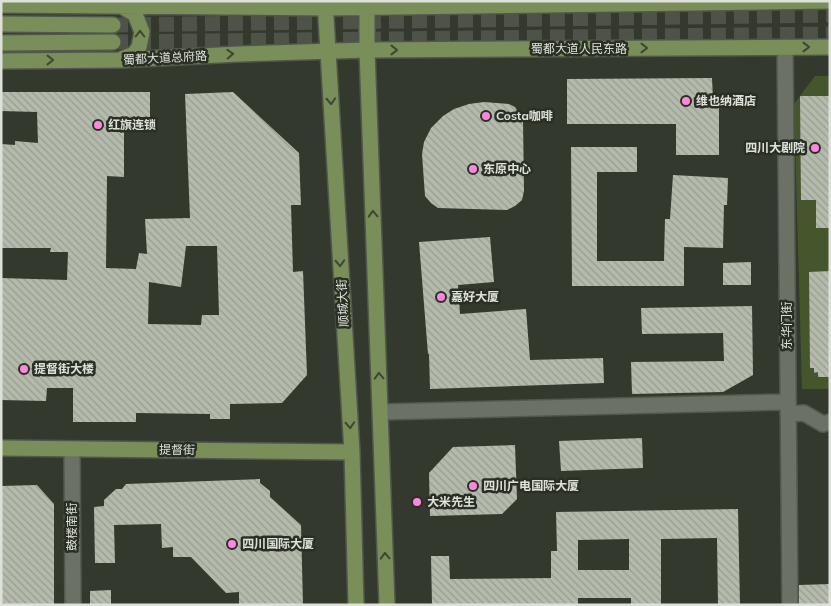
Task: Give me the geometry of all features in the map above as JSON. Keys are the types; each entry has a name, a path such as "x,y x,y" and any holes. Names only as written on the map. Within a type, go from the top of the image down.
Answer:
{"main road":[{"path":"1,5 830,2"},
{"name":"顺城大街","path":"325,5 352,452 356,605"},
{"path":"367,5 387,605"},
{"path":"119,60 134,54 139,47 142,32 135,14 121,6"},
{"path":"1,24 113,25"},
{"name":"蜀都大道总府路","path":"1,43 114,42"},
{"name":"蜀都大道人民东路","path":"328,52 367,50 830,47"},
{"name":"蜀都大道总府路","path":"1,61 119,60 328,52"},
{"name":"提督街","path":"1,448 352,452"}],"street":[{"name":"东华门街","path":"785,47 790,605"},
{"path":"381,412 788,408 804,413 823,424 830,422"},
{"name":"鼓楼南街","path":"72,448 72,605"}],"green space":[{"path":"815,76 830,76 830,389 802,389 794,104"}],"building":[{"path":"712,78 713,99 719,99 719,155 676,155 676,124 567,124 567,79"},
{"path":"1,92 150,92 150,117 137,117 137,129 124,129 124,177 107,176 106,268 136,269 139,253 147,254 145,219 190,218 185,94 233,92 299,153 301,205 291,205 293,272 303,271 307,375 282,403 230,404 230,419 210,419 210,414 136,413 136,422 73,422 73,388 47,388 46,401 1,400 1,278 67,280 68,252 50,252 51,248 1,248 1,144 15,145 15,141 38,143 37,112 1,111","holes":["186,246 217,246 219,315 202,315 201,325 148,324 149,282 181,287"]},
{"name":"四川大剧院","path":"800,96 830,96 830,228 816,228 816,200 801,200"},
{"name":"东原中心","path":"484,102 509,104 515,107 523,120 524,191 522,200 507,210 438,208 425,196 422,154 424,142 431,128 443,116 454,109"},
{"path":"571,147 637,147 637,172 597,172 597,261 664,261 665,219 670,219 673,175 728,178 727,205 724,205 723,248 684,247 684,286 572,286"},
{"path":"490,237 494,282 458,285 460,314 526,309 530,360 603,358 604,383 430,389 429,354 419,242"},
{"path":"751,262 751,285 723,285 723,263"},
{"path":"830,271 830,377 818,377 818,372 814,373 814,368 810,368 809,272"},
{"path":"752,306 753,375 723,392 632,394 631,362 724,361 723,333 642,334 641,308"},
{"path":"642,438 643,468 561,471 559,441"},
{"name":"四川广电国际大厦","path":"515,445 517,499 502,514 430,516 429,473 453,447"},
{"name":"四川国际大厦","path":"260,479 260,483 270,491 270,497 301,525 303,605 239,605 239,592 226,593 191,557 173,557 173,547 162,548 161,524 114,525 115,563 95,563 94,507 104,506 104,500 116,489 122,489 126,484"},
{"path":"37,485 54,504 54,605 1,605 1,486"},
{"path":"738,509 740,605 718,605 717,538 661,539 661,605 631,605 631,598 578,598 578,605 432,605 431,556 449,556 450,579 551,578 551,551 557,551 556,512","holes":["629,539 629,570 578,570 578,540"]},
{"path":"830,584 830,605 799,605 799,585"},
{"path":"111,590 111,605 90,605 90,591"}],"tunnel":[{"path":"113,25 830,15"},
{"path":"113,42 830,34"}],"place":[{"name":"维也纳酒店","path":"686,101"},
{"name":"Costa咖啡","path":"486,116"},
{"name":"红旗连锁","path":"98,125"},
{"name":"四川大剧院","path":"815,148"},
{"name":"东原中心","path":"473,169"},
{"name":"嘉好大厦","path":"441,297"},
{"name":"提督街大楼","path":"24,369"},
{"name":"四川广电国际大厦","path":"473,486"},
{"name":"大米先生","path":"417,502"},
{"name":"四川国际大厦","path":"232,544"}]}
